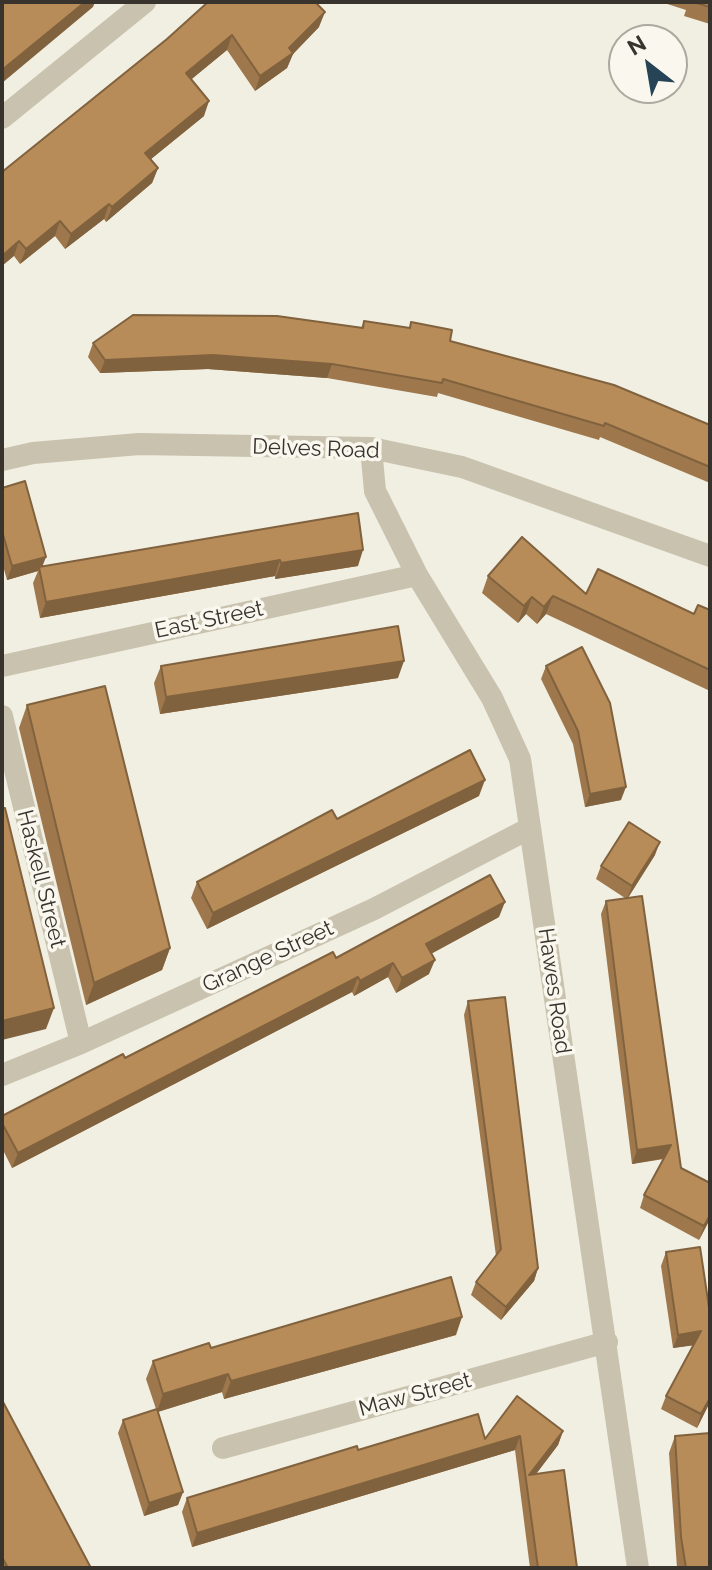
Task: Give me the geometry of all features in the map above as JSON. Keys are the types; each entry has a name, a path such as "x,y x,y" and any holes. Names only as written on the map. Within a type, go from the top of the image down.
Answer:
{"street":[{"path":"2,118 145,2"},
{"name":"Delves Road","path":"2,460 33,453 139,444 371,448 462,467 710,556"},
{"name":"Hawes Road","path":"371,448 375,491 417,575 492,698 520,759 638,1568"},
{"name":"East Street","path":"2,666 417,575"},
{"name":"Haskell Street","path":"2,716 81,1043"},
{"name":"Grange Street","path":"2,1075 81,1043 374,909 530,828"},
{"name":"Maw Street","path":"223,1448 607,1342"}],"building":[{"path":"2,2 85,2 2,70"},
{"path":"208,2 315,2 325,12 289,48 293,53 260,76 232,35 186,73 209,101 145,153 158,168 112,207 109,204 71,234 60,221 26,249 19,241 2,256 2,172 167,39"},
{"path":"693,2 710,2 710,7"},
{"path":"133,315 277,316 363,328 364,321 410,328 411,322 452,330 450,341 614,385 710,425 710,467 605,423 604,426 443,379 442,383 332,364 213,355 105,360 93,343"},
{"path":"25,481 46,557 12,566 2,531 2,488"},
{"path":"358,513 363,550 281,563 280,560 46,602 39,567"},
{"path":"522,537 586,594 598,569 694,614 698,605 710,610 710,670 553,596 544,607 532,597 524,606 488,576"},
{"path":"398,626 404,661 166,697 161,666"},
{"path":"582,647 610,703 626,787 590,794 578,731 546,666"},
{"path":"105,686 170,948 94,983 27,705"},
{"path":"470,750 485,780 213,913 197,882 332,810 337,819"},
{"path":"2,808 5,808 54,1008 2,1021"},
{"path":"629,822 660,842 632,886 601,866"},
{"path":"490,875 505,902 426,944 435,960 402,978 393,963 360,981 358,977 18,1153 2,1123 2,1116 123,1054 125,1058 333,952 336,958"},
{"path":"642,896 681,1168 710,1183 710,1215 704,1226 644,1195 671,1145 637,1150 606,901"},
{"path":"505,997 538,1268 506,1307 476,1282 501,1249 468,1001"},
{"path":"700,1247 710,1314 710,1398 701,1414 666,1396 701,1331 678,1335 666,1252"},
{"path":"451,1277 462,1317 231,1381 228,1374 163,1394 153,1361 209,1343 211,1348"},
{"path":"517,1396 563,1431 529,1475 564,1470 577,1568 538,1568 520,1436 197,1533 187,1498 357,1446 358,1450 478,1414 485,1439"},
{"path":"2,1400 91,1568 8,1568 2,1557"},
{"path":"157,1409 183,1492 149,1503 123,1420"},
{"path":"710,1433 710,1568 686,1568 681,1537 675,1436"}]}
